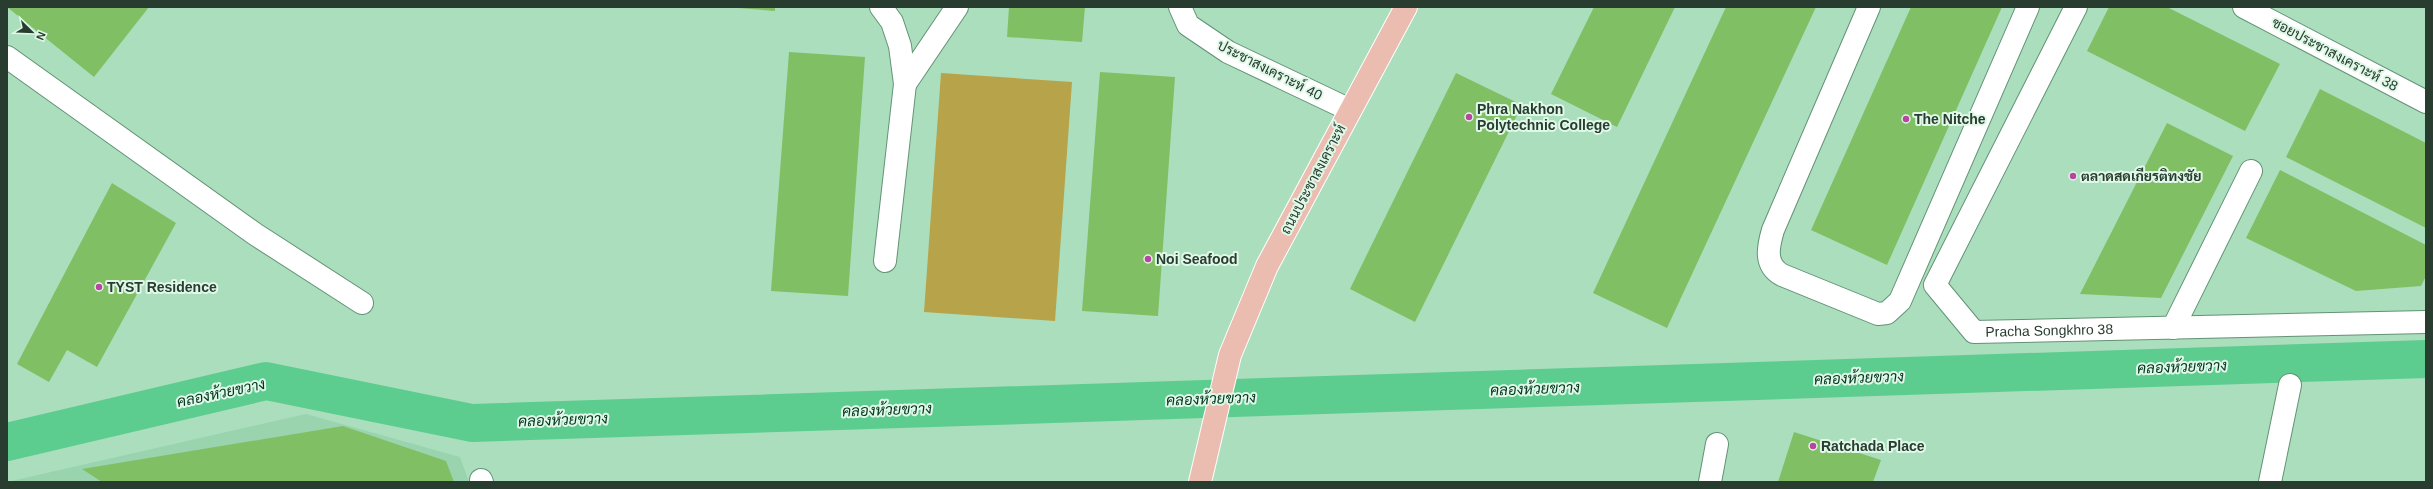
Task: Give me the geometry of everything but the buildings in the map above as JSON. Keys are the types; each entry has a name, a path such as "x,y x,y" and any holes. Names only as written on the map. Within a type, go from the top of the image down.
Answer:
{"main road":[{"name":"ถนนประชาสงเคราะห์","path":"1200,482 1230,354 1267,266 1406,7"}],"street":[{"path":"882,7 892,22 900,46 905,84 885,261"},
{"path":"905,84 957,7"},
{"name":"ประชาสงเคราะห์ 40","path":"1180,7 1188,25 1228,52 1350,110"},
{"path":"1869,7 1773,230 1769,256 1772,267 1782,275 1878,314 1887,313 1900,300 2028,7"},
{"name":"Pracha Songkhro 38","path":"2076,7 1935,285 1974,332 2426,322"},
{"name":"ซอยประชาสงเคราะห์ 38","path":"2244,7 2426,102"},
{"path":"7,56 255,234 362,303"},
{"path":"2174,328 2251,171"},
{"path":"2270,482 2290,385"},
{"path":"1710,482 1718,444"}],"shaded area":[{"path":"941,73 1072,82 1055,321 924,312"},
{"path":"306,414 460,457 469,482 7,482"}],"waterway":[{"name":"คลองห้วยขวาง","path":"7,442 266,381 472,423 2426,359"}],"place":[{"name":"Phra Nakhon Polytechnic College","path":"1469,117"},
{"name":"The Nitche","path":"1906,119"},
{"name":"ตลาดสดเกียรติทงชัย","path":"2073,176"},
{"name":"Noi Seafood","path":"1148,259"},
{"name":"TYST Residence","path":"99,287"},
{"name":"Ratchada Place","path":"1813,446"}]}
